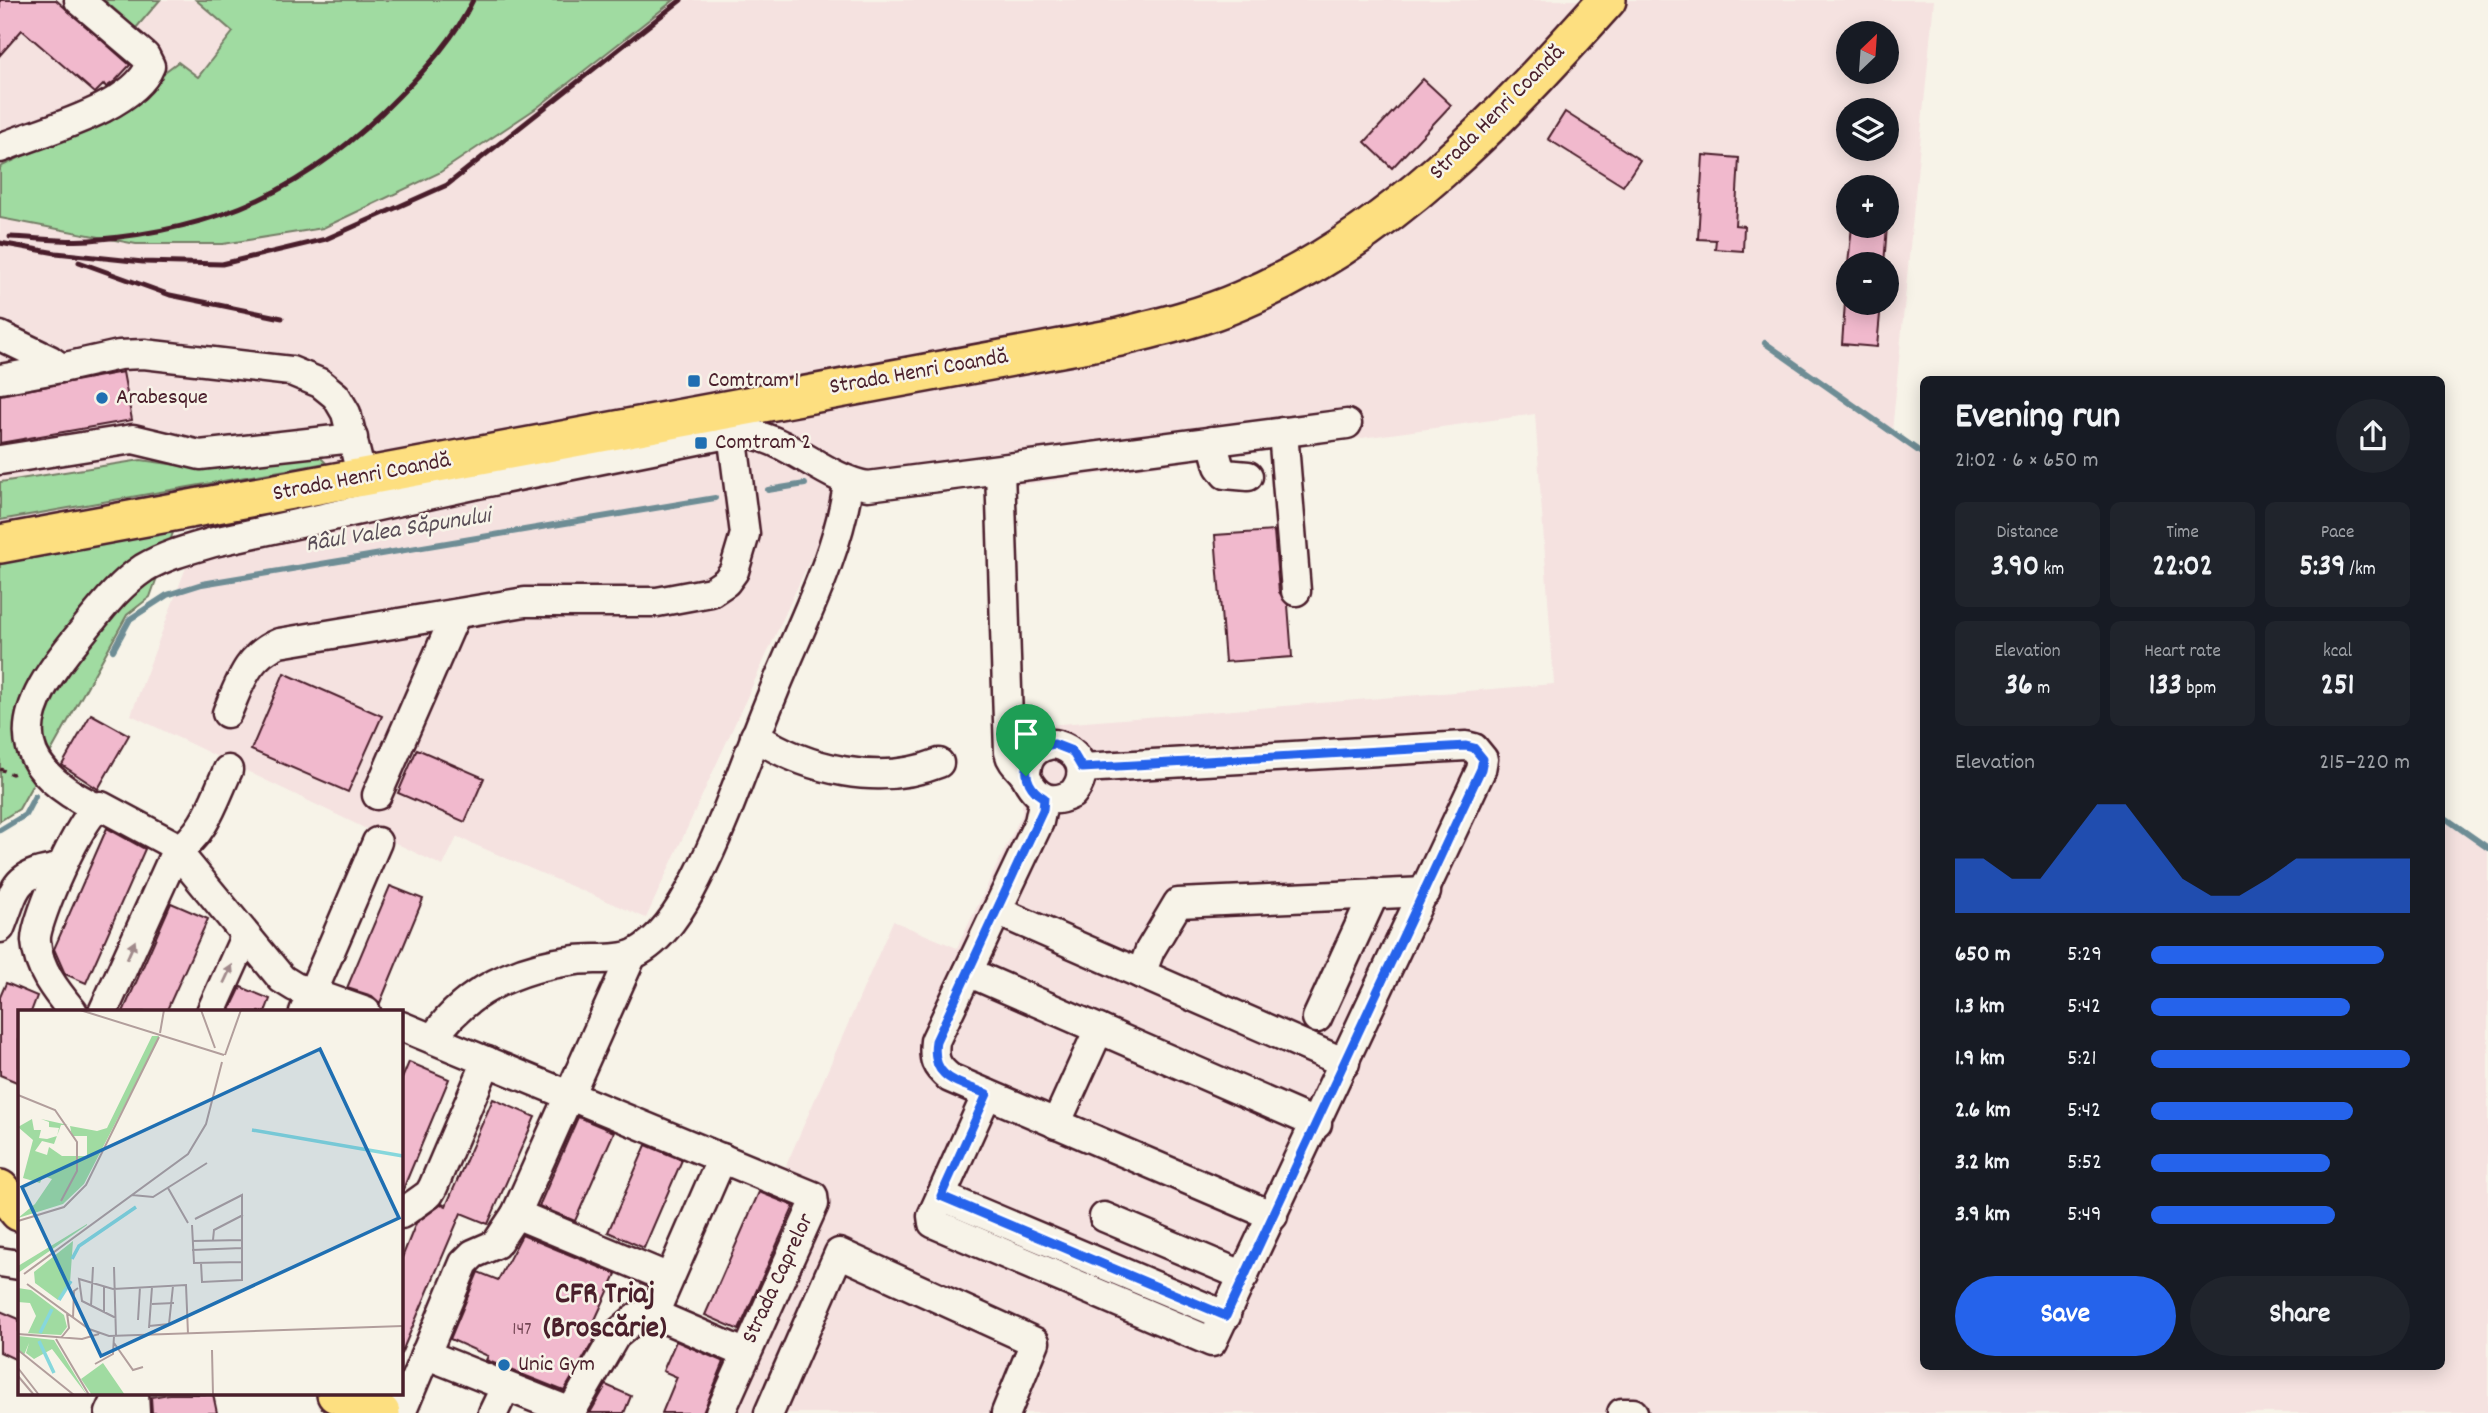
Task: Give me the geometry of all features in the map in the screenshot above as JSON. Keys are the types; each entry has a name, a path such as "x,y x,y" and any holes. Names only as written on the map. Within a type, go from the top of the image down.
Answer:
{"main road":[{"name":"Strada Henri Coandă","path":"0,544 362,478 730,421 1115,338 1197,317 1241,300 1337,249 1438,175 1502,114 1607,0"},
{"path":"0,1189 18,1211"},
{"path":"341,1396 380,1413"}],"street":[{"path":"0,148 101,108 130,91 146,75 150,66 145,57 79,0"},
{"path":"0,336 61,368"},
{"path":"0,379 119,355 144,354 291,370 320,383 337,396 346,413 362,478"},
{"path":"227,713 249,663 261,650 279,643 525,602 657,602 711,592 726,582 734,571 745,534 730,421"},
{"path":"354,1010 308,1002 295,987 282,979 245,937 176,851 152,831 57,788 35,766 29,752 28,718 34,698 53,669 116,591 144,569 172,554 214,542 478,484 730,421 848,483 868,486 1347,424"},
{"path":"1283,432 1296,591"},
{"path":"0,460 133,439 200,455 353,438"},
{"path":"1212,441 1225,474 1248,476"},
{"path":"1000,470 1009,752 1018,770 1026,776"},
{"path":"401,1413 464,1263 473,1254 496,1244 516,1214 632,955 663,931 698,877 835,536 846,506 848,483"},
{"path":"377,795 456,614"},
{"path":"755,736 786,756 841,770 887,775 939,763"},
{"path":"1054,744 1072,751 1082,768 1082,778 1072,794 1053,800 1044,798 1029,786 1026,776 1030,757 1036,750 1054,744"},
{"path":"987,1094 932,1216 933,1223 939,1228 1208,1342 1214,1340 1426,892 1481,769 1483,759 1474,748 1466,746 1082,768"},
{"path":"104,1010 176,851 191,843 199,832 228,770"},
{"path":"1044,798 1039,822 936,1041 933,1058 939,1069 950,1078 1273,1216"},
{"path":"71,1010 51,985 35,939 61,868 95,807"},
{"path":"308,1002 377,842"},
{"path":"0,928 21,879 29,874 61,868"},
{"path":"1141,974 1150,950 1178,903 1426,892"},
{"path":"1317,1018 1374,894"},
{"path":"997,911 1345,1063"},
{"path":"212,1010 245,937"},
{"path":"0,942 35,939"},
{"path":"433,1039 455,1010 476,993 514,974 573,960 632,955"},
{"path":"968,972 1317,1124"},
{"path":"402,1026 722,1158 654,1314"},
{"path":"1056,1124 1100,1029"},
{"path":"402,1213 429,1195 487,1061"},
{"name":"Strada Caprelor","path":"720,1413 744,1353 814,1204 813,1196 807,1192 722,1158"},
{"path":"516,1214 669,1278"},
{"path":"1104,1217 1244,1276"},
{"path":"769,1413 839,1253 1035,1342 1006,1413"},
{"path":"0,1262 18,1265"},
{"path":"425,1354 499,1400 571,1412 596,1366 628,1323 637,1317 654,1314 744,1353"},
{"path":"110,1413 118,1396"},
{"path":"1622,1413 1633,1413"}],"shaded area":[{"path":"0,0 1934,0 1892,432 1920,451 1920,1370 2445,1370 2445,815 2488,844 2488,1413 717,1413 816,1193 781,1177 893,921 957,948 1022,814 1023,727 1554,684 1535,414 1036,483 836,503 646,918 457,837 443,866 131,715 214,492 0,529"}],"green space":[{"path":"104,0 160,0 136,28"},
{"path":"196,0 674,0 538,107 439,173 323,228 223,244 136,244 0,218 0,167 104,117 178,62 198,77 233,32"},
{"path":"318,455 326,463 0,520 0,482 141,460 191,467"},
{"path":"175,527 150,597 127,615 19,809 0,821 0,548"}],"building":[{"path":"0,0 56,0 130,65 115,81 106,87 104,84 95,93 22,30 0,55"},
{"path":"1423,79 1451,105 1392,168 1365,142"},
{"path":"1565,112 1640,160 1623,186 1548,139"},
{"path":"1703,155 1739,158 1735,225 1744,226 1743,251 1715,249 1716,240 1698,239"},
{"path":"1851,238 1886,238 1885,252 1849,252"},
{"path":"1844,315 1880,315 1877,347 1842,344"},
{"path":"123,372 132,420 0,443 0,395"},
{"path":"1274,531 1279,592 1288,605 1292,657 1225,662 1215,535"},
{"path":"284,673 382,716 348,792 251,750"},
{"path":"91,714 129,735 98,789 62,765"},
{"path":"417,749 484,778 465,822 398,793"},
{"path":"107,828 145,849 86,983 65,974 54,949"},
{"path":"390,886 423,899 380,1003 372,996 347,988"},
{"path":"171,903 208,919 167,1010 124,1010"},
{"path":"6,983 37,996 32,1010 18,1010 18,1083 0,1075 0,997"},
{"path":"241,987 270,999 266,1010 230,1010"},
{"path":"409,1062 449,1079 402,1192 402,1079"},
{"path":"493,1099 535,1117 488,1224 461,1213 402,1352 402,1258 416,1223 442,1204 446,1206"},
{"path":"578,1117 614,1132 575,1221 539,1206"},
{"path":"646,1145 682,1160 644,1248 608,1232"},
{"path":"759,1192 794,1206 739,1330 705,1315"},
{"path":"522,1235 616,1274 594,1322 603,1325 564,1391 486,1360 488,1356 450,1339 478,1272 498,1280"},
{"path":"0,1311 18,1319 18,1361 0,1352"},
{"path":"676,1341 724,1362 703,1413 662,1413 677,1377 663,1371"},
{"path":"606,1385 631,1396 624,1413 590,1413"},
{"path":"213,1396 217,1413 152,1413 151,1397"}],"waterway":[{"name":"Râul Valea Săpunului","path":"1765,343 1920,452"},
{"name":"Râul Valea Săpunului","path":"768,490 805,484"},
{"name":"Râul Valea Săpunului","path":"113,650 130,619 167,595 202,584 715,498"},
{"name":"Râul Valea Săpunului","path":"0,830 25,815 35,796"},
{"name":"Râul Valea Săpunului","path":"2445,818 2488,848"}],"railway":[{"path":"10,237 80,240 137,235 220,215 259,200 330,157 365,129 430,63 458,26 473,0"},
{"path":"0,243 56,253 143,262 222,264 326,239 447,185 681,0"},
{"path":"79,262 170,295 282,318"}],"place":[{"name":"Comtram 1","path":"694,381"},
{"name":"Arabesque","path":"102,398"},
{"name":"Comtram 2","path":"701,443"},
{"name":"Unic Gym","path":"504,1365"}],"district":[{"name":"CFR Triaj (Broscărie)","path":"605,1313"}],"route":[{"path":"1054,744 1072,751 1079,758 1082,768 1466,746 1474,748 1483,759 1481,769 1426,892 1226,1316 941,1196 987,1094 950,1078 939,1069 933,1058 936,1041 1039,822 1044,798 1029,786 1026,776 1026,766 1036,750 1054,744"}]}
